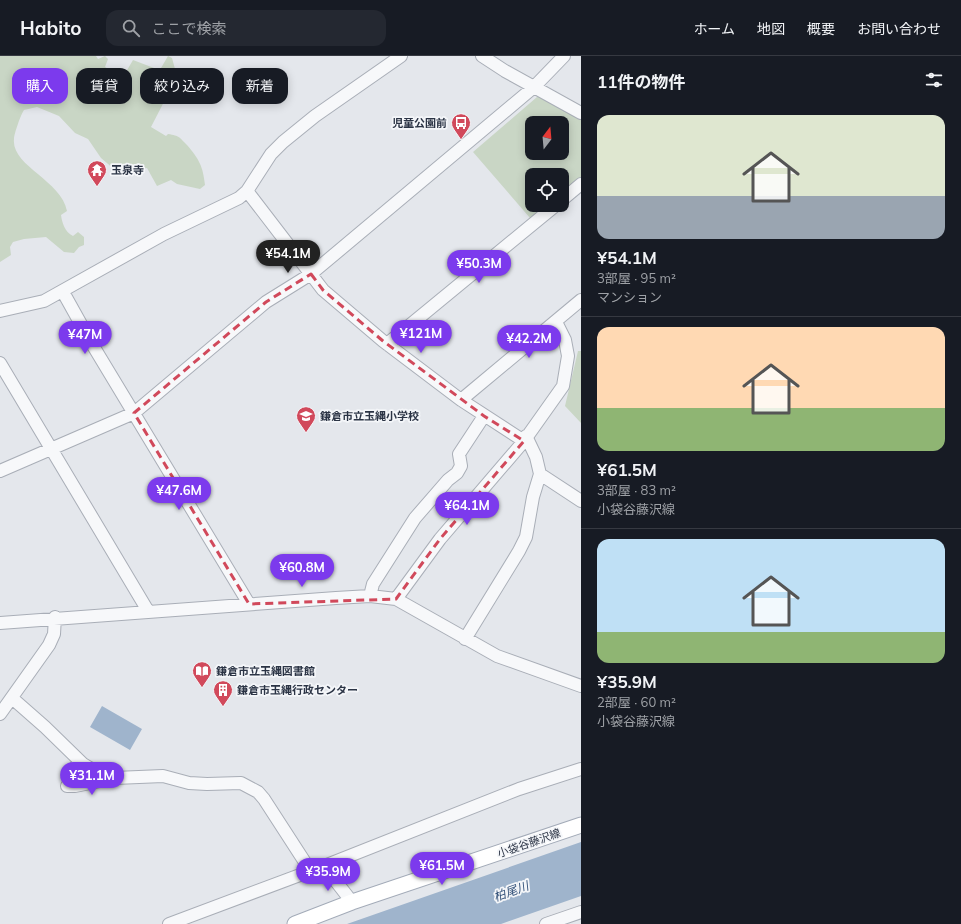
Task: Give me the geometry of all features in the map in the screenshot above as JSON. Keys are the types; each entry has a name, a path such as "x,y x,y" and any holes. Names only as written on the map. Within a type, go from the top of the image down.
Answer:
{"main road":[{"name":"小袋谷藤沢線","path":"295,924 352,902 581,825"}],"street":[{"path":"0,311 44,301 63,292 132,252 239,198 247,191 271,154 283,142 321,112 401,56"},
{"path":"482,56 581,113"},
{"path":"0,471 134,413 266,302 311,274 534,87 564,56"},
{"path":"569,194 581,184"},
{"path":"247,191 323,290 387,344 461,400 484,416 525,439 536,457 540,474 533,497 528,530 522,547 465,639"},
{"path":"387,344 547,212"},
{"path":"63,292 92,344 249,604"},
{"path":"461,400 581,300"},
{"path":"396,599 440,539 525,439 563,386 566,376 568,356 565,340 556,322"},
{"path":"0,362 148,611"},
{"path":"370,596 373,584 415,518 448,480 457,473 461,466 459,454 484,416"},
{"path":"540,474 581,501"},
{"path":"0,623 55,617 370,596 396,599 497,656 581,686"},
{"path":"0,714 49,645 54,634 55,617"},
{"path":"12,698 83,764 98,773 115,778"},
{"path":"77,758 79,771 77,776 67,786 82,785 115,778 163,776 189,783 241,783 251,787 264,799 310,870"},
{"path":"169,924 324,866 519,789 581,769"},
{"path":"324,866 352,902"},
{"path":"546,924 562,921 581,912"}],"highlighted area":[{"path":"311,274 323,290 383,341 484,416 524,441 440,539 396,599 249,604 134,413 266,302"}],"green space":[{"path":"0,56 96,56 98,59 105,56 108,59 105,67 107,68 76,68 76,104 132,104 132,68 128,68 133,60 154,68 140,68 140,104 163,104 151,127 166,136 168,134 177,136 187,145 195,154 200,163 205,185 200,189 177,184 171,180 157,186 147,168 121,175 101,158 88,139 75,133 59,116 37,107 24,110 14,136 15,149 28,165 56,190 63,200 67,211 61,215 64,227 73,236 78,232 84,237 84,245 79,247 74,253 64,252 46,237 24,239 13,242 10,247 11,255 0,262"},
{"path":"168,56 172,58 175,68 161,68"},
{"path":"537,97 545,97 581,118 581,177 569,186 569,168 525,168 525,212 537,212 530,218 473,152"},
{"path":"578,351 581,351 581,423 565,406"}],"water":[{"path":"102,706 142,729 130,750 90,727"},
{"name":"柏尾川","path":"581,842 581,896 501,924 347,924"}],"place":[{"name":"児童公園前","path":"461,140"},
{"name":"玉泉寺","path":"97,187"},
{"name":"鎌倉市立玉縄小学校","path":"306,433"},
{"name":"鎌倉市立玉縄図書館","path":"202,688"},
{"name":"鎌倉市玉縄行政センター","path":"223,707"}]}
